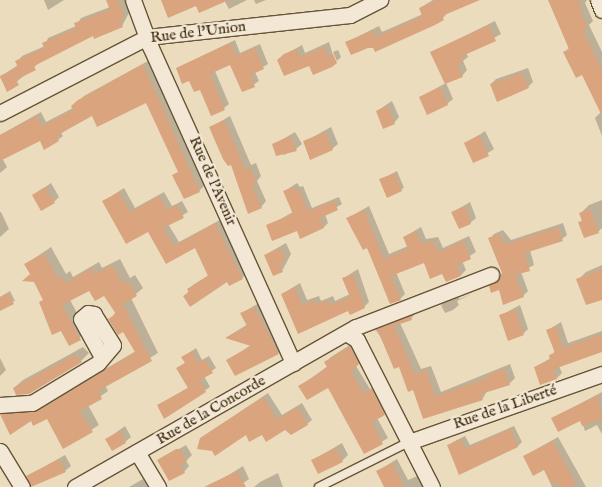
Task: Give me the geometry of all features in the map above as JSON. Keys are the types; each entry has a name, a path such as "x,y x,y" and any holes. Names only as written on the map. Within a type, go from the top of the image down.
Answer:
{"street":[{"name":"Rue de l'Avenir","path":"133,0 147,37 293,363"},
{"name":"Rue de l'Union","path":"0,113 147,37 350,15 380,0"},
{"path":"598,0 602,10"},
{"name":"Rue de la Concorde","path":"75,487 346,333 491,276"},
{"path":"346,333 357,340 432,487"},
{"path":"0,405 32,403 98,364 102,357"},
{"name":"Rue de la Liberté","path":"409,442 602,374"},
{"path":"0,451 22,487"},
{"path":"137,452 158,487"}],"lane":[{"path":"319,487 409,442"}],"building":[{"path":"106,0 118,0 125,18 120,20 123,27 94,39 93,36 34,66 36,70 16,80 19,85 7,92 0,76 18,67 15,61 44,48 42,43 76,28 74,23 110,10"},
{"path":"161,0 229,0 199,13 196,6 168,18"},
{"path":"437,0 480,0 442,16 444,20 435,25 375,52 373,48 368,48 351,55 345,42 374,30 376,37 422,16 419,8"},
{"path":"548,0 578,0 582,8 579,9 588,28 583,30 602,70 602,116 582,75 576,78 563,52 569,49"},
{"path":"489,25 496,41 460,57 463,63 458,66 463,77 445,84 430,52"},
{"path":"230,43 236,56 255,48 264,69 251,75 255,87 242,92 230,65 210,74 225,110 211,116 200,90 194,92 189,81 182,84 176,68"},
{"path":"324,47 328,56 333,54 337,63 332,67 313,75 309,66 284,76 277,60 284,54 296,49 300,57"},
{"path":"143,64 200,192 184,199 172,175 178,172 146,103 97,127 92,116 63,132 57,138 59,141 44,150 40,141 0,161 0,135 36,116 42,126 73,110 71,106 78,100"},
{"path":"522,73 529,88 497,102 490,84"},
{"path":"440,87 448,105 427,115 419,97"},
{"path":"387,106 395,124 383,129 376,111"},
{"path":"224,120 246,170 250,168 257,183 252,185 262,208 248,214 231,165 228,166 223,159 209,127"},
{"path":"325,132 333,150 310,160 303,141"},
{"path":"479,135 489,156 473,163 464,143"},
{"path":"290,136 297,151 276,156 272,144"},
{"path":"395,173 402,191 387,198 379,179"},
{"path":"45,187 55,203 41,211 32,195"},
{"path":"293,187 295,191 299,189 308,211 334,201 338,210 320,218 324,228 300,239 297,231 272,241 266,225 293,214 283,191"},
{"path":"119,192 130,212 159,196 167,210 177,205 184,218 163,228 174,246 215,223 243,279 229,286 227,282 190,307 183,296 189,292 187,289 208,276 195,248 166,264 148,232 126,244 102,201"},
{"path":"465,206 471,224 459,229 451,212"},
{"path":"590,209 599,233 584,238 578,222 582,221 579,213"},
{"path":"364,210 384,259 408,249 403,237 416,231 421,243 433,241 438,252 464,241 471,259 457,265 461,276 446,282 442,274 430,279 424,263 391,276 401,300 390,304 367,248 363,250 346,218"},
{"path":"558,227 563,241 525,253 530,271 515,275 524,297 503,305 499,290 491,293 489,286 498,281 502,273 488,238 498,234 505,244"},
{"path":"280,248 286,261 279,264 283,272 273,276 264,255"},
{"path":"44,253 59,280 63,277 66,283 92,268 95,274 112,265 123,284 128,281 137,296 123,304 152,361 98,391 102,399 80,411 93,432 63,449 47,419 33,426 31,421 10,435 0,414 37,411 135,352 123,332 118,335 108,319 116,314 104,296 95,301 89,291 62,305 81,340 69,346 61,331 52,335 39,302 43,300 34,282 22,281 30,274 24,264"},
{"path":"602,269 602,300 586,305 576,279"},
{"path":"353,274 365,308 350,315 348,311 298,334 281,294 295,287 302,305 314,300 316,305 328,300 330,305 350,297 342,278"},
{"path":"8,293 14,304 0,311 0,297"},
{"path":"254,307 279,354 235,376 226,360 251,346 225,338 247,326 240,313"},
{"path":"515,309 524,335 508,341 499,315"},
{"path":"410,316 412,320 394,326 415,374 426,370 435,396 488,378 487,375 504,369 510,385 481,394 483,400 423,419 413,390 408,392 399,367 394,369 378,331 374,330"},
{"path":"556,326 563,348 602,334 602,352 554,369 557,379 540,385 534,367 550,360 549,355 555,353 546,330"},
{"path":"347,348 351,349 359,364 351,372 364,393 372,389 385,415 372,422 383,444 364,454 328,388 307,400 298,386 327,367 324,362"},
{"path":"192,351 198,363 205,359 213,373 200,380 206,392 164,419 157,405 188,388 176,368 185,363 181,357"},
{"path":"74,355 82,362 29,394 16,395 13,388"},
{"path":"598,395 602,419 582,426 580,421 558,432 551,418"},
{"path":"263,397 277,419 298,407 308,425 291,435 285,430 266,442 262,435 249,442 246,435 215,456 212,451 197,449 200,438"},
{"path":"510,429 518,447 459,475 447,445 461,439 466,449"},
{"path":"120,431 126,443 112,451 105,439"},
{"path":"553,441 576,484 569,487 559,487 557,481 551,484 544,470 533,476 523,456"},
{"path":"336,448 343,462 318,474 311,460"},
{"path":"176,449 180,449 187,461 180,465 185,473 169,481 157,460"},
{"path":"59,459 66,472 31,487 26,476"},
{"path":"392,463 404,487 384,487 376,471"},
{"path":"237,471 246,487 204,487"}]}
